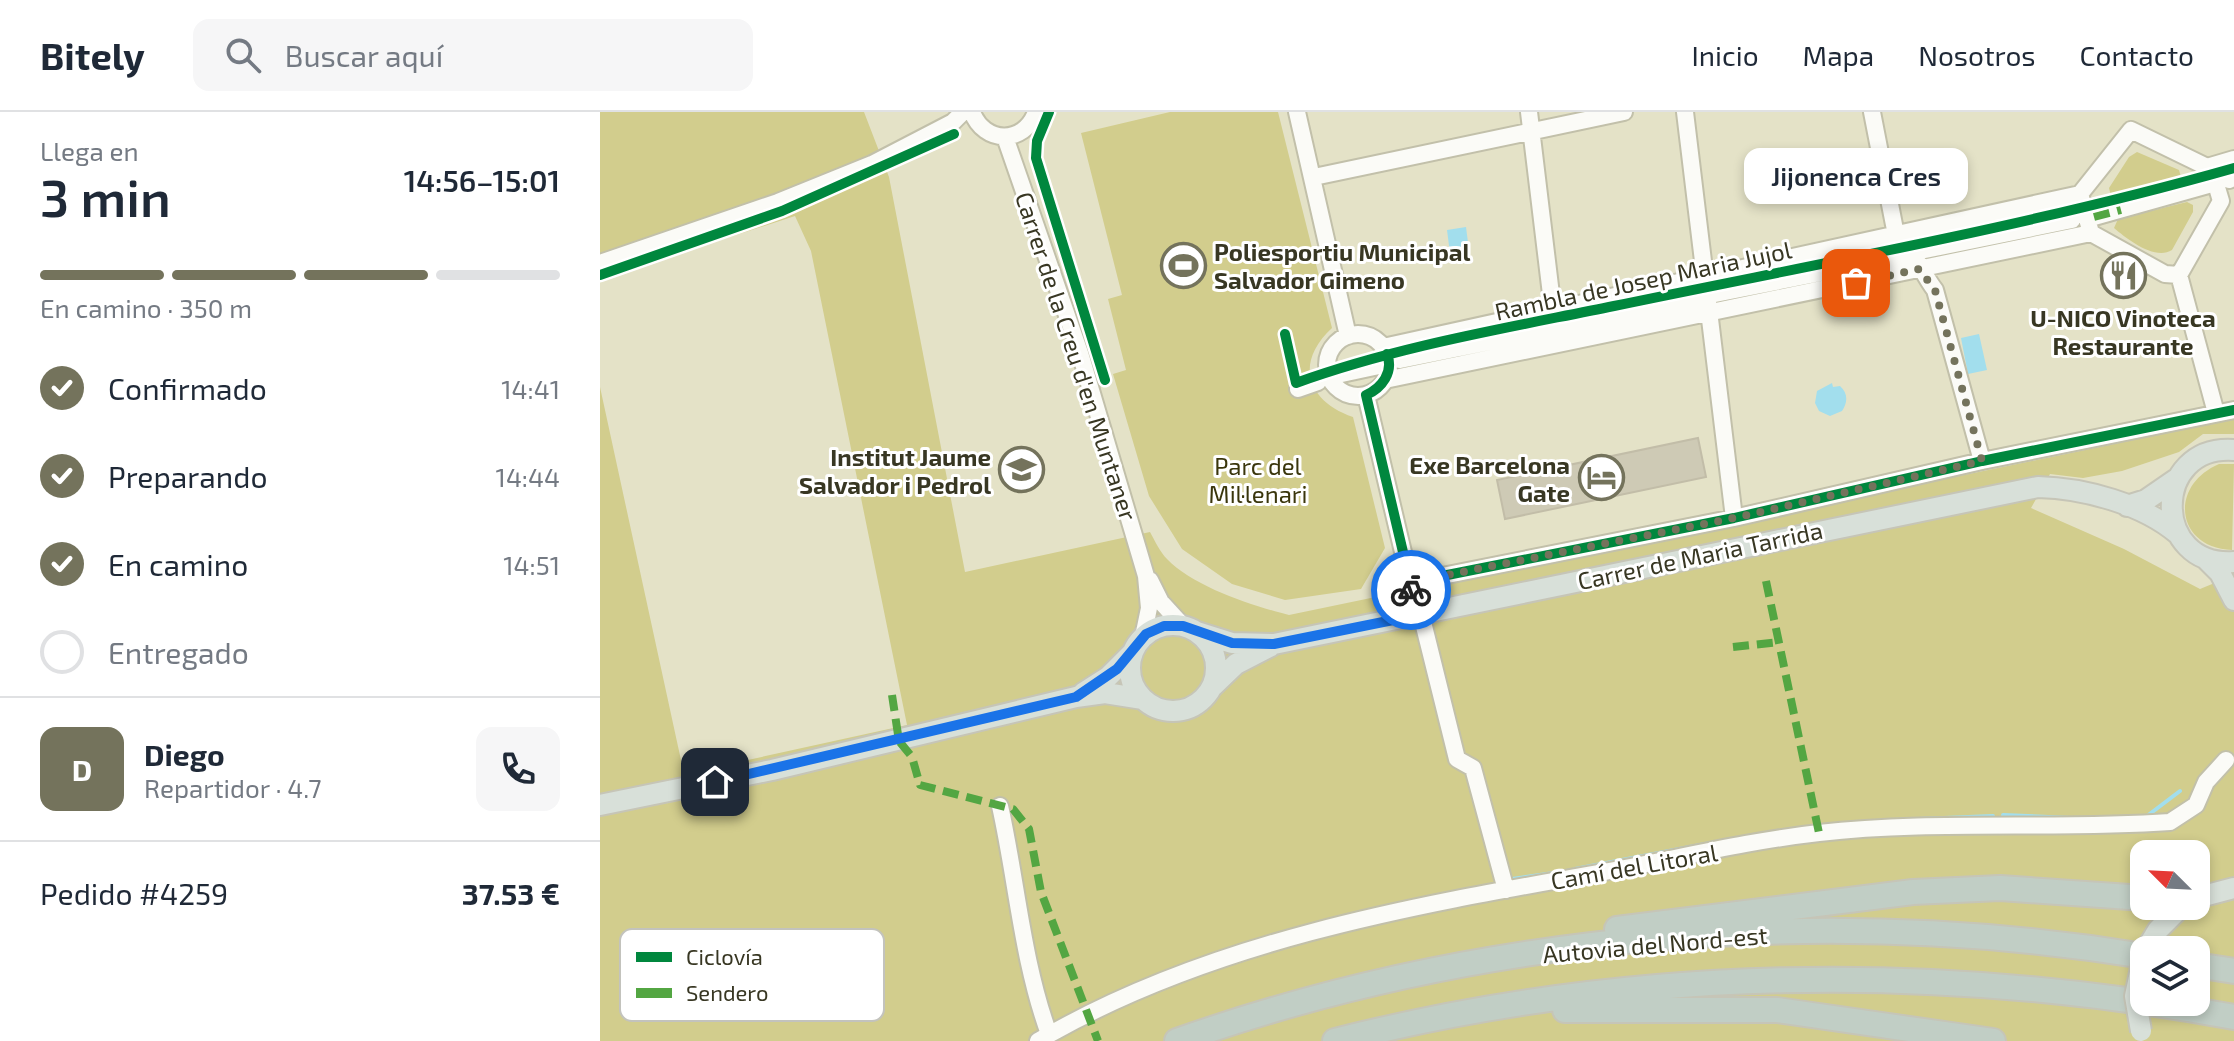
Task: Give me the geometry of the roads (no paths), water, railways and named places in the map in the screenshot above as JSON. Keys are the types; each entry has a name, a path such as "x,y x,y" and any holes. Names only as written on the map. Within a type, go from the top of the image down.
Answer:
{"highway":[{"path":"1458,966 1542,944 1627,927 1913,892 2000,888 2130,897"},
{"name":"Autovia del Nord-est","path":"1177,1041 1304,1001 1458,966 1626,942 1809,933 1973,937 2130,953"},
{"path":"2210,967 2234,971"},
{"name":"Autovia del Nord-est","path":"1335,1041 1463,1012 1639,987 1804,978 1890,979 2061,992 2234,1017"},
{"path":"1463,1012 1733,1007 1822,1014 1993,1041"}],"main road":[{"path":"2127,506 2146,500 2178,478 2203,455 2234,450"},
{"path":"2178,478 2171,506 2178,534"},
{"name":"Carrer de Maria Tarrida","path":"1190,629 1232,643 1274,644 2020,489 2053,488 2155,516 2220,573 2234,600"},
{"path":"2206,559 2234,562"},
{"path":"600,805 772,770 1076,697 1105,693 1143,699 1159,709 1178,710 1196,704 1210,690 1215,675 1214,659 1208,644 1190,629 1164,626 1138,645 1108,677 1076,697"},
{"name":"Carrer de Maria Tarrida","path":"1210,690 1236,664 1274,644"},
{"path":"1138,645 1131,678 1143,699"},
{"path":"2227,889 2234,873"},
{"path":"2155,936 2168,920"},
{"path":"2139,1016 2143,1036"}],"street":[{"path":"972,112 981,128"},
{"path":"600,263 858,169 958,117 1005,137 1027,128 1036,112"},
{"path":"1297,112 1348,336"},
{"path":"1529,112 1553,311"},
{"path":"1314,177 1624,112"},
{"path":"1685,112 1734,518"},
{"path":"1872,112 1896,235 1906,242 1919,269 1935,290 1982,461"},
{"path":"2126,112 2131,130 2207,167 2227,199 2179,275 2216,413"},
{"path":"2131,130 2080,194 2093,225 2165,274 2179,275"},
{"name":"Carrer de la Creu d'en Muntaner","path":"1005,137 1080,353 1146,576 1149,608 1138,645"},
{"path":"2207,167 2234,159"},
{"name":"Rambla de Josep Maria Jujol","path":"1337,375 1382,373 1710,315 1919,269 2093,225 2208,185"},
{"name":"Rambla de Josep Maria Jujol","path":"1383,347 2080,194"},
{"name":"Rambla de Josep Maria Jujol","path":"1400,360 2072,220"},
{"path":"1366,395 1342,392 1329,376 1327,366 1332,348 1348,336 1367,336 1383,347 1390,362 1366,395 1407,569 1406,595 1457,759 1473,768 1506,890"},
{"path":"1298,389 1318,382"},
{"name":"Carrer de Maria Tarrida","path":"1422,580 1734,518 1982,461 2234,410"},
{"path":"1406,595 1422,580 1407,569"},
{"name":"Carrer de la Creu d'en Muntaner","path":"1146,576 1166,608 1190,629"},
{"name":"Camí del Litoral","path":"1044,1038 1111,1001 1257,948 1343,923 1506,890 1819,833 2170,822 2196,805 2206,782 2226,760"},
{"path":"1000,806 1013,894 1044,1038"}],"water":[{"path":"1466,227 1470,258 1451,261 1447,230"},
{"path":"1979,334 1987,370 1968,374 1961,338"},
{"path":"1832,383 1833,387 1843,389 1846,401 1842,411 1830,416 1819,411 1815,403 1817,391"}],"waterway":[{"path":"2147,816 2180,791"},
{"path":"2003,815 2071,818"},
{"path":"1919,819 1993,816"},
{"path":"1575,869 1716,842"},
{"path":"1512,879 1567,871"}],"place":[{"name":"Poliesportiu Municipal Salvador Gimeno","path":"1183,265"},
{"name":"U-NICO Vinoteca Restaurante","path":"2123,275"},
{"name":"Jijonenca Cres","path":"1856,283"},
{"name":"Institut Jaume Salvador i Pedrol","path":"1022,470"},
{"name":"Exe Barcelona Gate","path":"1601,478"}],"park label":[{"name":"Parc del Mil·lenari","path":"1258,479"}]}
